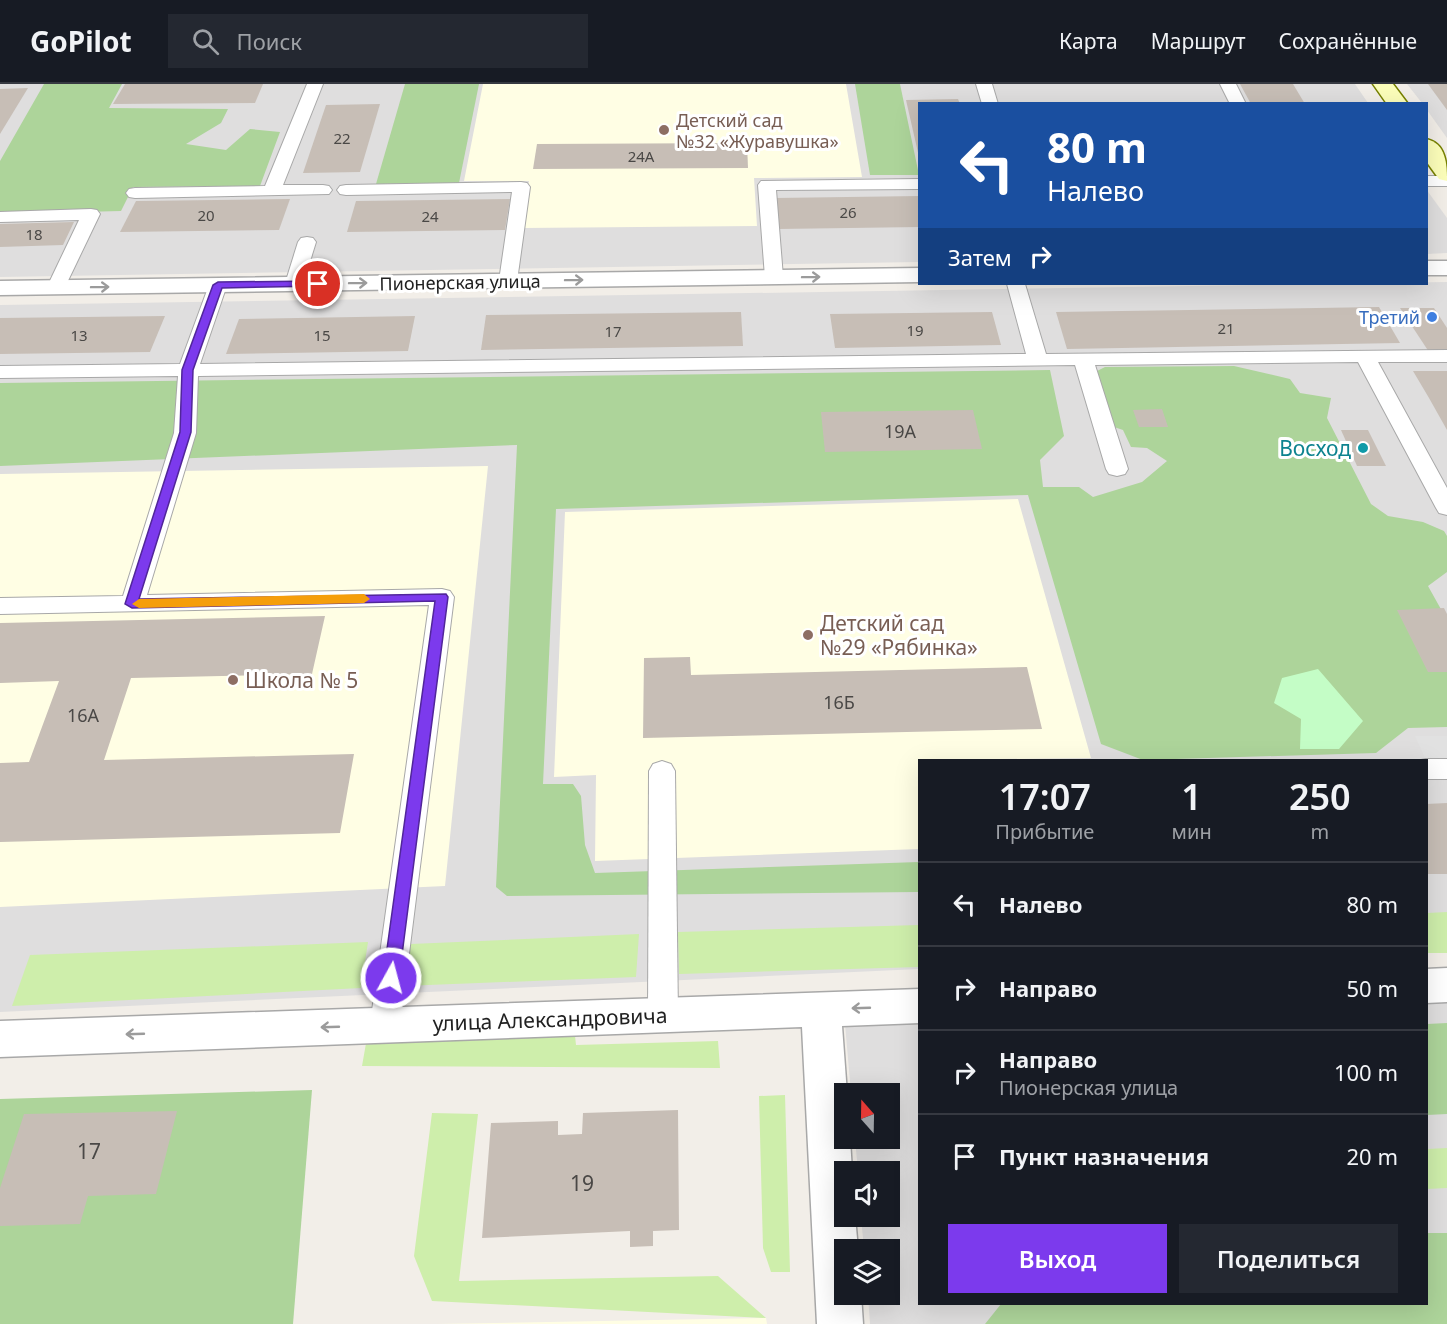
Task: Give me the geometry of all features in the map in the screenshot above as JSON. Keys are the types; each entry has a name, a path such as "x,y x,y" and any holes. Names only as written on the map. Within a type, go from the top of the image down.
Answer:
{"street":[{"path":"1383,84 1396,102"},
{"path":"1428,148 1447,174"},
{"path":"1428,268 1447,268"},
{"name":"Пионерская улица","path":"0,288 918,276"},
{"path":"1428,986 1447,985"},
{"name":"улица Александровича","path":"0,1039 918,1006"},
{"path":"821,1010 840,1324"}],"lane":[{"path":"272,191 315,84"},
{"path":"984,84 989,102"},
{"path":"1227,84 1237,102"},
{"path":"1428,181 1447,181"},
{"path":"774,278 767,185 918,184"},
{"path":"346,190 520,187 508,281"},
{"path":"135,193 323,190"},
{"path":"0,217 91,214 56,287"},
{"path":"294,284 307,242"},
{"path":"132,604 185,432 188,370 218,285"},
{"path":"1016,285 1038,360"},
{"path":"1365,356 1447,508"},
{"path":"0,372 1447,356"},
{"path":"1083,359 1117,469"},
{"path":"0,606 442,597 384,1025"},
{"path":"1428,770 1447,769"},
{"path":"662,771 663,1016"}],"shaded area":[{"path":"0,84 1355,84 1367,102 918,102 918,262 0,277"},
{"name":"Детский сад №32 «Журавушка»","path":"483,84 846,84 862,177 754,178 757,226 522,228 529,181 464,181"},
{"path":"1407,84 1447,84 1447,138 1428,111 1428,102 1421,102"},
{"path":"1428,192 1447,218 1447,253 1428,254"},
{"path":"1428,282 1447,282 1447,945 1428,945 1428,759 918,759 918,969 0,1012 0,305 1258,285 1428,285"},
{"name":"Школа № 5","path":"488,466 445,886 0,907 0,474"},
{"name":"Детский сад №29 «Рябинка»","path":"1018,499 1091,758 918,759 918,849 595,861 596,775 554,777 565,512"},
{"path":"1415,736 1447,736 1447,763 1426,759"},
{"path":"1447,997 1447,1324 870,1324 869,1305 900,1305 900,1239 863,1239 862,1227 900,1227 900,1161 857,1161 856,1149 900,1149 900,1083 850,1083 845,1024 918,1020 918,1305 1428,1305 1428,998"},
{"path":"766,1318 767,1324 435,1324"}],"green space":[{"path":"44,84 122,84 109,108 228,109 221,123 186,144 226,150 250,129 280,132 260,186 133,187 121,211 0,214 0,161"},
{"path":"405,84 479,84 459,183 376,184"},
{"path":"855,84 900,84 918,175 870,175"},
{"path":"1234,366 1290,379 1300,393 1331,398 1327,418 1371,504 1388,516 1423,522 1444,531 1447,536 1447,572 1428,586 1447,620 1447,727 1408,728 1376,753 1140,759 1101,744 1028,495 556,509 543,784 573,784 581,796 585,845 595,873 918,862 918,892 507,896 496,887 517,445 0,466 0,383 1050,370 1064,436 1040,460 1043,487 1079,487 1093,497 1142,482 1167,461 1147,448 1131,447 1123,430 1111,426 1095,372 1105,367"},
{"path":"1318,669 1363,721 1339,749 1300,749 1301,719 1274,703 1282,678"},
{"path":"1447,912 1447,953 1428,953 1428,913"},
{"path":"918,925 918,967 679,974 678,932"},
{"path":"639,934 636,977 403,986 411,944"},
{"path":"368,942 361,988 12,1006 30,955"},
{"path":"1447,1023 1447,1114 1428,1115 1428,1024"},
{"path":"574,1026 576,1045 718,1041 720,1068 362,1066 368,1032"},
{"path":"312,1090 293,1324 0,1324 0,1099"},
{"path":"785,1095 790,1272 771,1272 763,1248 759,1096"},
{"path":"432,1113 478,1114 459,1281 718,1276 766,1318 432,1301 414,1256"},
{"path":"1447,1148 1447,1188 1428,1189 1428,1149"},
{"path":"1428,1233 1447,1233 1447,1324 985,1324 1000,1305 1428,1305"}],"building":[{"path":"125,84 263,84 255,103 113,104"},
{"path":"1240,84 1293,84 1304,102 1250,102"},
{"path":"1428,84 1447,84 1447,110"},
{"path":"28,88 0,134 0,89"},
{"path":"958,99 959,102 918,102 918,153 906,100"},
{"path":"380,104 360,172 303,173 326,105"},
{"path":"747,143 748,168 533,169 537,144"},
{"path":"918,196 918,227 778,229 775,198"},
{"path":"290,199 279,230 120,232 136,201"},
{"path":"510,199 505,230 347,232 356,201"},
{"path":"74,222 63,245 0,247 0,224"},
{"path":"1379,307 1400,343 1067,349 1056,312"},
{"path":"1400,308 1434,308 1447,328 1447,351 1429,352"},
{"path":"741,312 743,346 481,350 486,315"},
{"path":"992,312 1001,345 835,348 830,314"},
{"path":"165,316 150,352 0,354 0,318"},
{"path":"415,316 408,351 226,354 239,319"},
{"path":"1413,371 1447,371 1447,430 1429,398"},
{"path":"1162,409 1168,427 1139,427 1133,410"},
{"path":"973,410 982,449 825,452 821,412"},
{"name":"Восход","path":"1341,430 1368,430 1386,466 1357,466"},
{"path":"1444,608 1447,614 1447,672 1428,672 1397,610"},
{"path":"325,616 312,674 131,678 104,760 354,754 340,833 0,842 0,763 29,762 59,681 0,683 0,623"},
{"path":"690,657 691,675 1027,667 1042,729 643,738 644,658"},
{"path":"1447,803 1447,874 1428,874 1428,804"},
{"path":"678,1110 679,1230 653,1231 653,1246 630,1247 630,1231 482,1238 491,1123 558,1121 558,1135 582,1134 583,1113"},
{"path":"177,1111 156,1194 88,1196 80,1224 0,1226 0,1188 24,1114"}],"slow traffic":[{"path":"139,604 364,599"}],"place":[{"name":"Детский сад №32 «Журавушка»","path":"664,130"},
{"name":"Третий","path":"1432,317"},
{"name":"Восход","path":"1363,448"},
{"name":"Детский сад №29 «Рябинка»","path":"808,635"},
{"name":"Школа № 5","path":"233,680"}],"route":[{"path":"318,284 218,285 188,370 185,432 132,604 442,597 391,978"}]}
